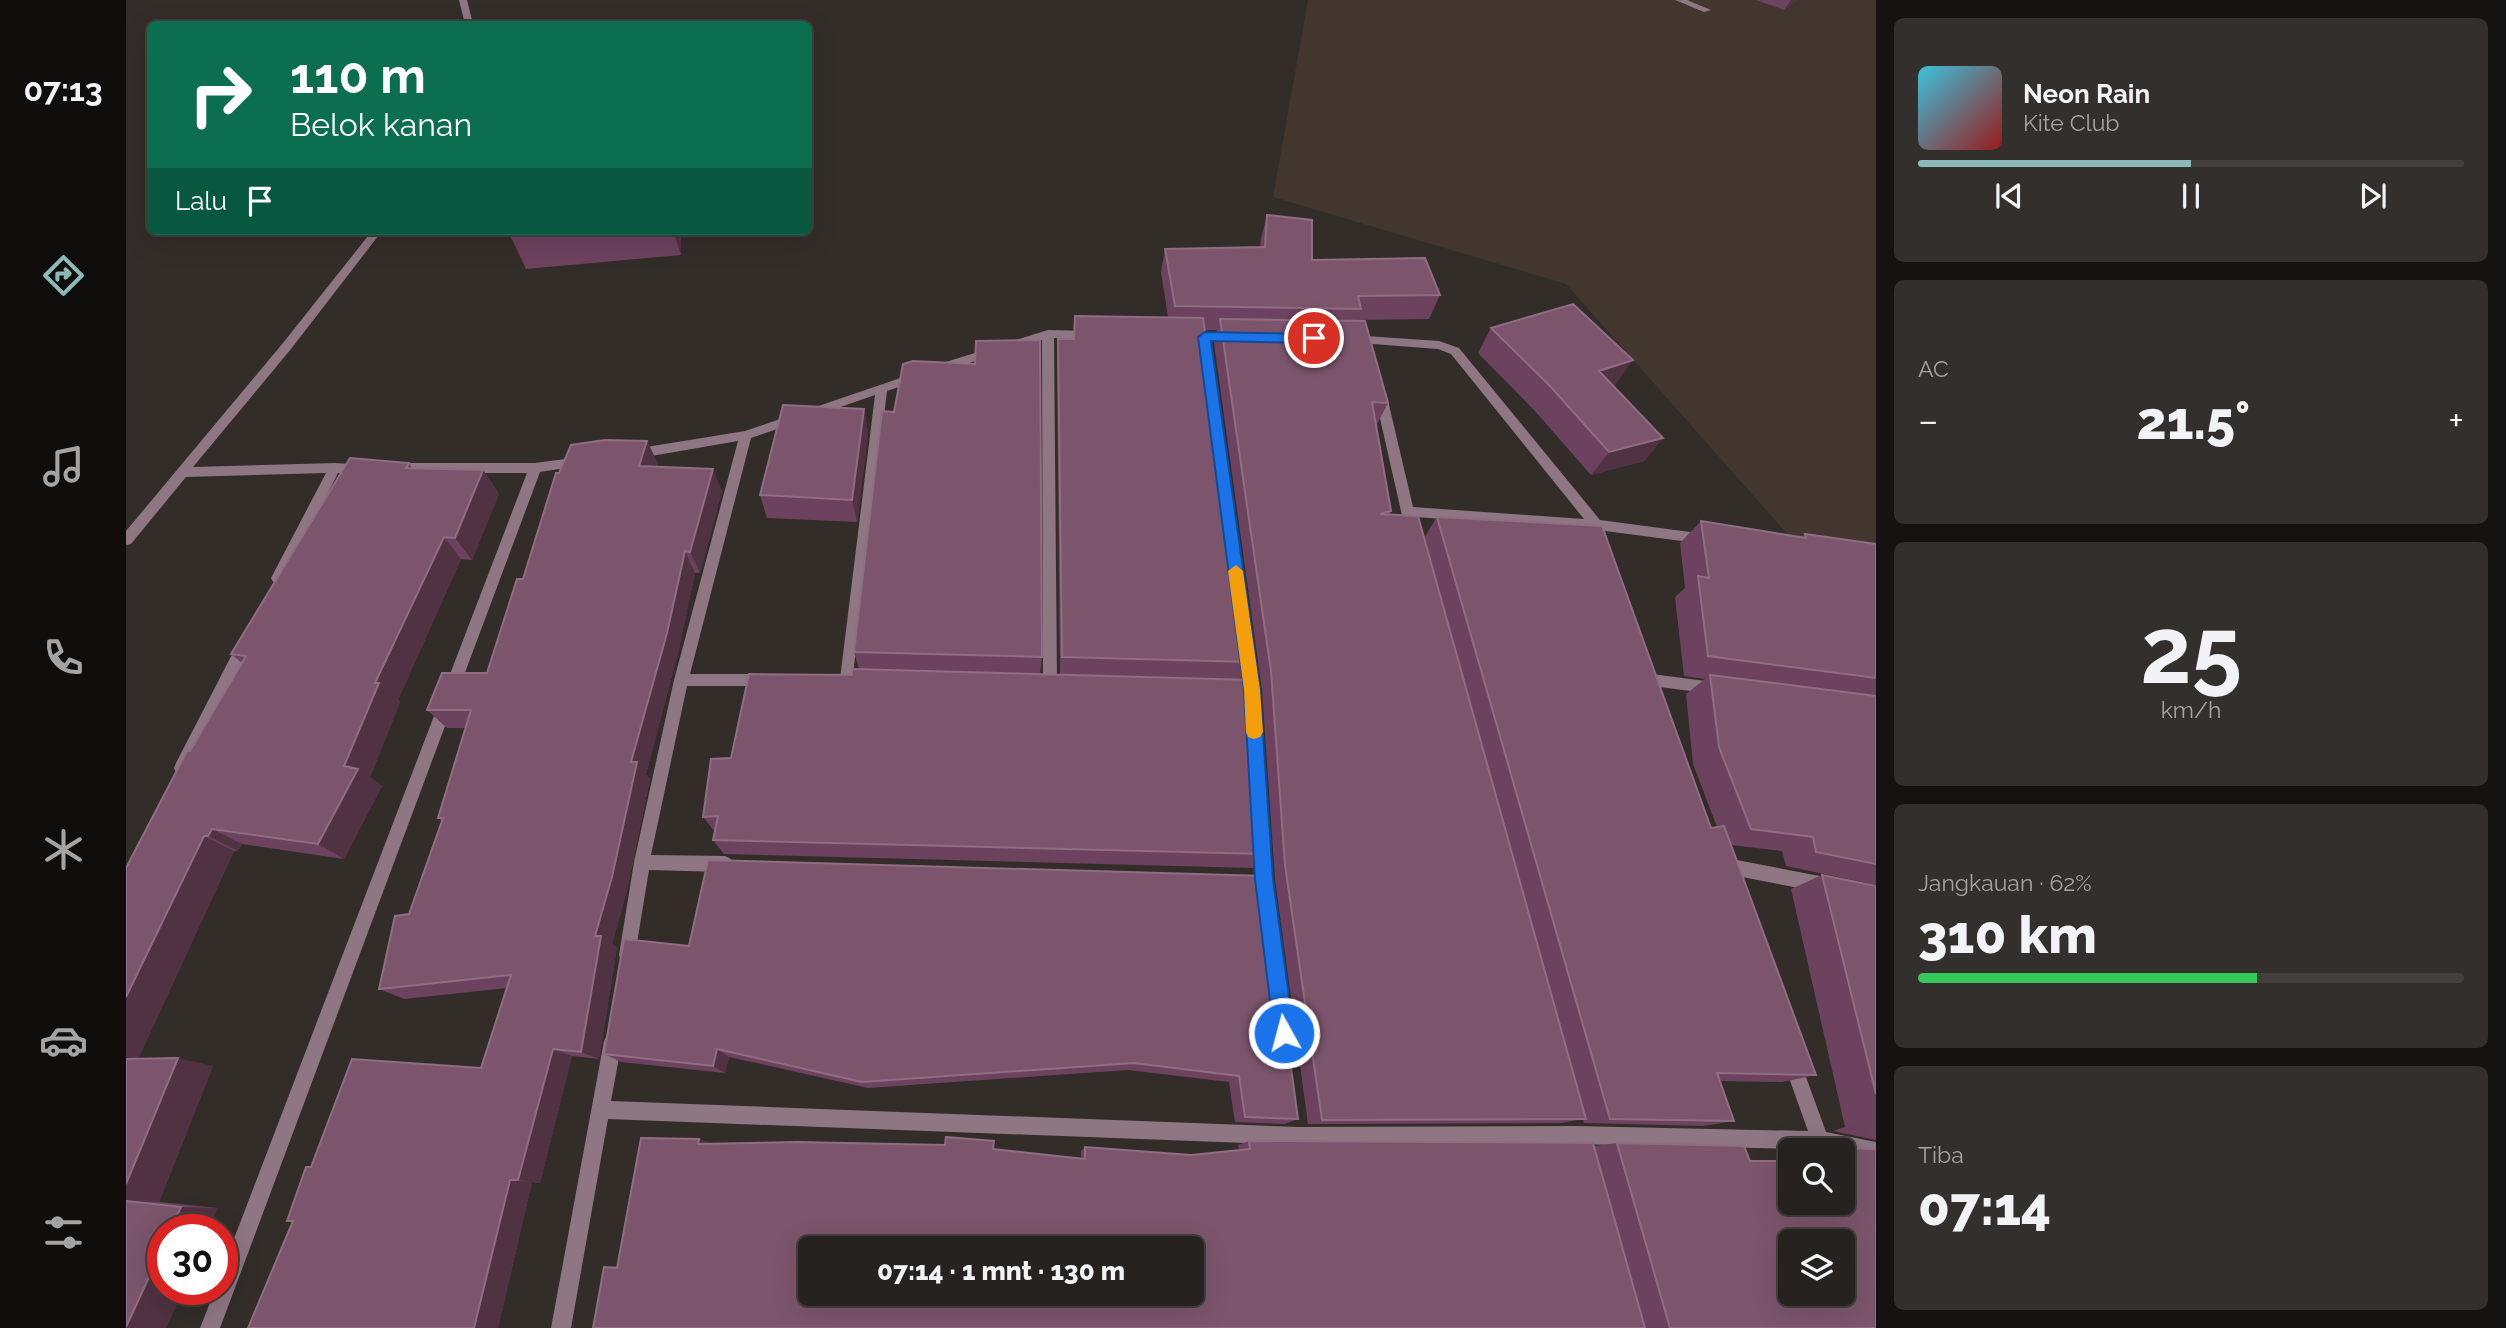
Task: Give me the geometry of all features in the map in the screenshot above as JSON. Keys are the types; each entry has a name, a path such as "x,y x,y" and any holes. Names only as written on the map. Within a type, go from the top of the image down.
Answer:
{"street":[{"path":"463,0 468,21"},
{"path":"1679,0 1707,10"},
{"path":"126,540 374,235"},
{"path":"1048,334 1050,685"},
{"path":"621,456 746,435 956,362 1048,334 1100,335"},
{"path":"1178,336 1205,344 1245,337"},
{"path":"1341,339 1370,346 1439,345 1455,351 1596,525 1610,563"},
{"path":"1377,379 1418,551"},
{"path":"847,679 882,388"},
{"path":"625,972 642,862 681,680 746,435"},
{"path":"183,472 335,468 535,468 597,459"},
{"path":"272,592 335,468"},
{"path":"210,1328 535,468"},
{"path":"1407,511 1596,525 1719,540"},
{"path":"177,777 253,629"},
{"path":"1244,636 1245,690 1253,717"},
{"path":"1652,679 1731,690"},
{"path":"681,680 778,680"},
{"path":"1260,825 1257,879 1267,906"},
{"path":"642,862 739,865"},
{"path":"1720,865 1837,887"},
{"path":"561,1328 616,1027"},
{"path":"1787,1048 1819,1138"},
{"path":"602,1110 1778,1139"},
{"path":"1855,1147 1876,1151"}],"shaded area":[{"path":"1308,0 1876,0 1876,544 1790,537 1566,284 1273,197"}],"building":[{"path":"1267,215 1312,220 1312,260 1425,258 1440,295 1358,296 1361,309 1175,306 1165,249 1265,247"},
{"path":"1573,304 1633,360 1599,371 1663,438 1609,452 1550,386 1491,328"},
{"path":"1075,316 1203,318 1250,662 1062,657 1058,339 1074,339"},
{"path":"1220,319 1365,321 1388,403 1372,402 1391,511 1380,514 1418,516 1586,1119 1322,1120 1285,865 1271,671"},
{"path":"1040,340 1042,657 854,652 882,411 894,412 903,364 913,361 975,364 976,341"},
{"path":"783,405 864,409 852,500 760,495"},
{"path":"605,440 647,441 639,466 713,469 690,552 685,551 667,633 631,762 637,762 612,877 595,936 601,936 581,1052 553,1049 518,1180 510,1180 474,1328 248,1328 293,1221 287,1221 306,1167 311,1167 352,1059 481,1068 511,975 379,989 395,916 409,914 443,818 438,818 471,710 427,710 442,673 487,673 517,579 523,579 556,473 559,473 571,445"},
{"path":"350,458 409,463 406,468 483,470 455,538 444,537 375,683 379,683 344,766 358,769 318,844 212,829 208,836 204,836 126,997 126,868 187,751 190,751 246,656 231,654"},
{"path":"1437,517 1602,526 1711,828 1724,826 1816,1075 1717,1073 1734,1121 1610,1119"},
{"path":"1701,521 1806,538 1805,534 1876,544 1876,678 1708,656 1698,576 1709,578"},
{"path":"852,669 1251,680 1263,854 713,840 718,816 703,817 711,759 731,758 749,674 852,675"},
{"path":"1710,675 1876,696 1876,864 1816,852 1813,837 1751,829 1719,747"},
{"path":"708,860 1265,876 1298,1119 1245,1117 1239,1076 1134,1063 862,1082 717,1049 713,1066 604,1054 624,939 689,946"},
{"path":"1822,875 1876,886 1876,1094"},
{"path":"178,1058 126,1184 126,1059"},
{"path":"946,1137 994,1141 993,1149 1085,1159 1085,1147 1191,1155 1250,1149 1249,1141 1593,1143 1645,1328 593,1328 604,1267 617,1268 641,1138 699,1139 698,1144 797,1142 945,1145"},
{"path":"1617,1143 1744,1146 1750,1161 1778,1161 1778,1215 1855,1215 1855,1148 1876,1149 1876,1328 1670,1328"},
{"path":"126,1201 181,1207 178,1214 147,1214 147,1282 126,1327"}],"slow traffic":[{"path":"1236,571 1252,690 1254,732"}],"route":[{"path":"1284,1033 1264,879 1252,690 1205,337 1314,338"}]}
